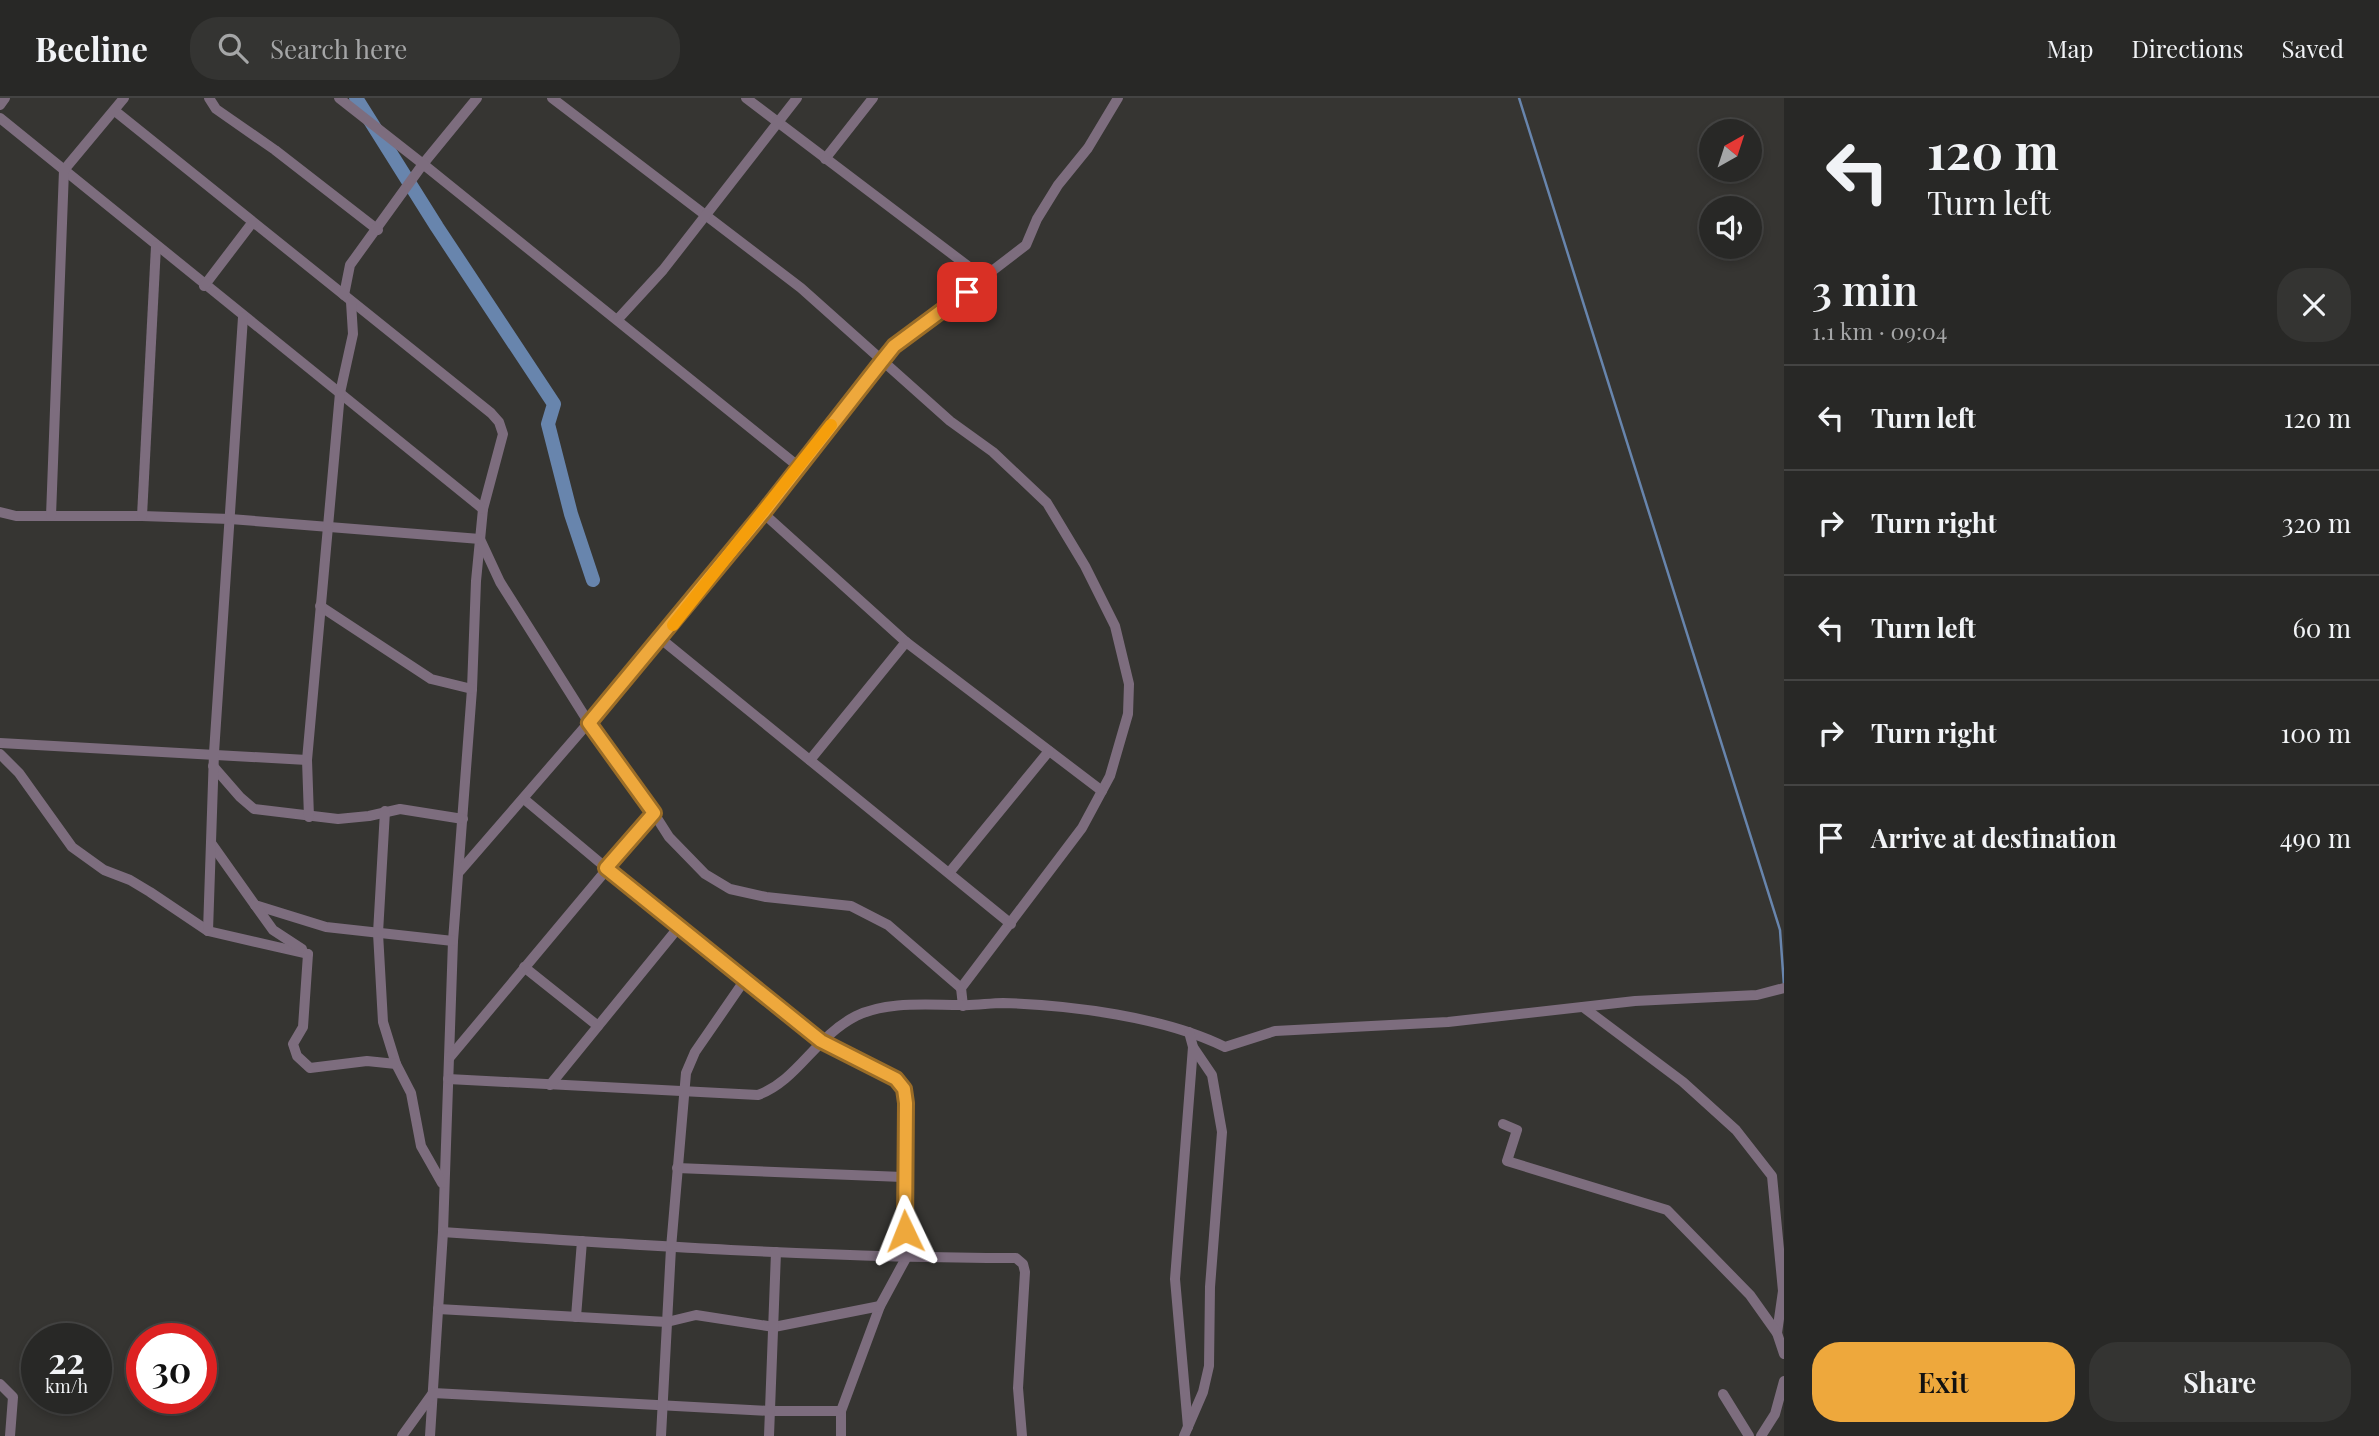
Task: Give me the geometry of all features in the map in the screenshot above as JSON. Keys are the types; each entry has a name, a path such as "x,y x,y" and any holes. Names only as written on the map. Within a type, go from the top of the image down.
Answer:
{"street":[{"path":"0,105 5,98"},
{"path":"51,516 64,170 124,98"},
{"path":"209,98 216,109 275,150 378,230"},
{"path":"338,98 618,318 800,467"},
{"path":"309,817 307,760 327,527 340,393 353,334 347,299 350,265 366,240 378,230 423,164 477,98"},
{"path":"552,98 801,288 950,421 993,452 1047,503 1085,566 1115,626 1129,684 1125,723 1110,776 1082,828 961,988 962,1006"},
{"path":"746,98 985,279"},
{"path":"618,318 663,271 703,215 779,124 797,98"},
{"path":"825,159 873,98"},
{"path":"460,872 661,639 894,346 1026,245 1037,219 1058,185 1088,148 1114,99"},
{"path":"115,111 491,413 499,422 503,435 483,509 480,539 460,872 453,941 443,1232 430,1436"},
{"path":"0,118 204,286 483,509"},
{"path":"204,286 252,223"},
{"path":"142,516 156,247"},
{"path":"208,931 214,753 243,317"},
{"path":"0,512 16,516 230,519 480,539"},
{"path":"763,513 906,642 1102,791"},
{"path":"480,539 500,582 589,723 669,837 705,874 730,890 766,897 851,906 888,925 961,988"},
{"path":"320,606 430,679 472,689"},
{"path":"661,639 1011,924"},
{"path":"810,760 906,642"},
{"path":"0,743 307,760"},
{"path":"949,873 1049,751"},
{"path":"0,754 19,773 72,847 104,870 130,880 208,931 308,954"},
{"path":"214,766 254,809 309,817 369,816 400,809 463,819"},
{"path":"524,799 678,928 821,1041 896,1079 904,1089 906,1258 880,1306 841,1411 841,1436"},
{"path":"385,811 378,933 383,1022 396,1064 411,1093 421,1146 444,1185"},
{"path":"450,1057 654,813"},
{"path":"210,843 273,930 308,954"},
{"path":"255,905 326,928 453,941"},
{"path":"550,1085 678,928"},
{"path":"308,954 303,1027 293,1044 297,1056 310,1068 367,1061 396,1064"},
{"path":"524,967 598,1026"},
{"path":"661,1436 671,1248 686,1073 695,1052 744,981"},
{"path":"448,1079 758,1095 772,1090 835,1028 858,1015 921,1004 962,1006 1002,1003 1070,1009 1132,1018 1189,1032 1225,1047 1275,1031 1448,1022 1635,1001 1757,996 1784,988"},
{"path":"1583,1007 1682,1082 1736,1130 1772,1176 1783,1292 1777,1333"},
{"path":"1186,1432 1203,1392 1209,1366 1210,1287 1222,1132 1212,1075 1193,1047 1189,1032"},
{"path":"1186,1432 1175,1279 1193,1047"},
{"path":"1503,1124 1517,1130 1507,1161 1667,1210 1750,1295 1777,1333 1784,1354"},
{"path":"677,1168 903,1177"},
{"path":"443,1232 671,1248 906,1258 1016,1258 1023,1264 1025,1272 1018,1388 1022,1436"},
{"path":"576,1317 582,1241"},
{"path":"769,1436 776,1252"},
{"path":"438,1309 667,1322 696,1315 774,1327 880,1306"},
{"path":"1762,1436 1775,1414 1784,1381"},
{"path":"0,1384 13,1397 10,1436"},
{"path":"433,1392 770,1411 841,1411"},
{"path":"402,1436 433,1392"},
{"path":"1723,1394 1749,1436"}],"waterway":[{"path":"356,98 554,404 548,424 571,514 593,580"},
{"path":"1519,98 1780,930 1784,986"}],"slow traffic":[{"path":"673,625 831,425"}],"route":[{"path":"905,1231 904,1089 896,1079 821,1041 606,868 654,813 589,723 763,513 894,346 967,292"}]}
